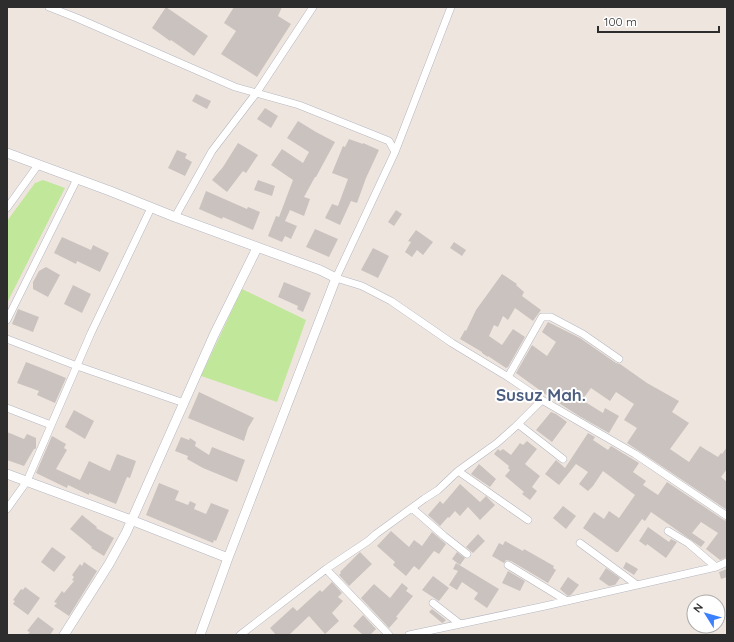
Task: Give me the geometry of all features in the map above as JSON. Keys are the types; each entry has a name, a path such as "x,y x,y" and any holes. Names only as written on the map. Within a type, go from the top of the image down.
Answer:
{"street":[{"path":"49,7 235,87 299,105 389,141 395,152"},
{"path":"175,217 212,152 257,92 313,7"},
{"path":"200,635 228,558 336,278 395,152 451,7"},
{"path":"7,153 257,248 320,270 336,278 362,286 391,301 452,343 508,377 542,400 635,454 727,516"},
{"path":"7,208 38,165"},
{"path":"7,320 77,179"},
{"path":"7,509 27,481 91,333 151,208"},
{"path":"64,635 109,564 126,532 214,335 257,248"},
{"path":"508,377 542,317 551,317 583,334 619,359"},
{"path":"7,339 77,366 184,403"},
{"path":"240,635 326,569 368,541 424,498 438,490 458,471 497,443 542,400"},
{"path":"7,408 51,425"},
{"path":"518,424 563,459"},
{"path":"458,471 528,520"},
{"path":"7,474 228,558"},
{"path":"412,508 467,554"},
{"path":"668,531 688,543 716,567"},
{"path":"580,543 638,585"},
{"path":"410,635 638,585 716,567 727,562"},
{"path":"508,565 567,601"},
{"path":"326,569 390,635"},
{"path":"433,602 460,624"}],"green space":[{"path":"43,180 65,188 7,303 7,221 35,183"},
{"path":"242,289 306,320 277,402 201,376"}],"building":[{"path":"166,7 208,36 194,56 152,28"},
{"path":"234,7 282,7 278,16 291,24 257,77 221,54 236,31 224,23"},
{"path":"196,94 211,101 207,109 192,101"},
{"path":"265,108 278,116 271,128 257,119"},
{"path":"298,121 335,142 304,197 310,199 304,216 290,210 285,221 297,226 291,239 285,236 282,242 268,236 276,216 279,217 293,180 271,165 282,149 303,163 309,152 287,138"},
{"path":"349,139 379,150 366,178 357,203 351,201 340,225 325,218 332,204 338,206 348,179 332,173 343,146 345,147"},
{"path":"238,143 258,155 246,173 243,171 227,192 212,180 223,167"},
{"path":"177,150 187,154 185,158 192,162 185,176 168,168"},
{"path":"258,180 275,186 272,196 254,190"},
{"path":"206,191 247,209 248,207 260,212 253,230 223,217 222,219 199,209"},
{"path":"396,210 402,214 394,226 388,222"},
{"path":"315,229 338,239 329,257 306,247"},
{"path":"416,230 433,242 423,255 417,250 412,257 405,252 411,242 408,241"},
{"path":"62,237 91,250 93,245 109,253 100,272 77,261 76,264 54,253"},
{"path":"454,242 466,250 462,256 450,248"},
{"path":"373,248 389,256 378,278 361,270"},
{"path":"46,267 60,275 48,297 33,289 33,282 39,271"},
{"path":"502,274 517,284 516,285 524,292 522,296 541,310 533,321 515,308 508,320 503,316 498,327 494,325 489,336 502,345 513,329 525,337 506,368 460,339 465,330 466,331 476,310"},
{"path":"284,282 311,293 303,312 297,309 298,306 278,297"},
{"path":"73,285 91,294 82,313 64,304"},
{"path":"18,309 39,317 33,332 12,324"},
{"path":"548,322 580,338 647,383 679,401 672,412 689,423 670,449 689,462 700,446 718,457 727,447 727,469 721,477 727,482 727,510 627,443 637,428 624,420 634,404 616,392 610,401 591,388 582,400 603,413 605,408 619,416 609,433 579,416 516,373 532,345 547,356 556,342 542,332"},
{"path":"26,362 66,378 55,403 37,395 39,391 17,383"},
{"path":"199,392 254,418 248,428 244,441 188,418"},
{"path":"74,410 94,421 85,439 65,427"},
{"path":"551,412 567,422 552,442 536,430"},
{"path":"7,432 24,439 27,434 36,438 36,448 24,466 7,460"},
{"path":"588,433 595,437 593,440 608,450 611,446 639,463 633,472 646,481 643,485 658,495 667,482 727,521 727,557 720,560 706,549 718,533 701,522 692,533 705,542 701,547 651,512 645,521 642,519 618,552 583,528 594,512 604,519 609,511 619,518 635,495 603,471 588,491 579,484 588,472 576,464 559,485 545,474 556,460 565,468"},
{"path":"52,436 66,444 64,448 67,450 56,469 80,480 89,461 110,471 117,454 136,461 130,478 127,477 116,504 89,493 89,495 68,485 67,488 36,473"},
{"path":"181,437 189,440 190,438 196,442 195,446 209,455 212,447 245,460 237,482 203,468 187,459 188,456 175,451"},
{"path":"527,441 537,449 525,464 540,476 532,487 537,491 530,500 522,494 524,492 505,476 510,470 508,468 509,466 494,454 498,449 500,451 503,449 511,455 520,443 523,445"},
{"path":"479,464 496,479 490,487 471,474"},
{"path":"159,483 179,491 175,500 188,505 190,501 196,504 194,509 206,514 211,503 229,510 216,541 214,540 213,543 146,515"},
{"path":"460,484 480,502 486,496 495,505 480,520 468,507 460,516 455,511 440,526 428,515 440,501 443,504"},
{"path":"563,506 576,516 566,529 553,518"},
{"path":"82,515 97,527 96,528 114,538 104,556 91,548 92,547 70,529"},
{"path":"648,527 669,542 671,539 677,542 666,558 647,544 646,546 639,541"},
{"path":"391,531 409,547 414,540 422,546 432,532 446,544 439,554 434,551 419,570 414,566 406,576 393,565 395,562 377,546"},
{"path":"478,534 485,541 473,553 466,547"},
{"path":"505,541 523,551 524,549 554,566 553,568 556,570 548,583 511,561 506,560 504,563 492,556 499,543 503,545"},
{"path":"52,547 66,557 54,572 41,562"},
{"path":"360,552 372,564 349,586 339,575 341,573 340,572"},
{"path":"457,552 465,558 460,565 452,559"},
{"path":"84,562 97,571 69,616 54,606 57,603 54,602 62,591 64,593 74,581 72,580 74,577 72,575 80,564 82,566"},
{"path":"626,562 638,569 634,575 623,568"},
{"path":"456,563 499,589 487,608 474,599 478,593 462,582 457,590 449,585 458,571 453,569"},
{"path":"606,568 620,578 615,585 609,586 599,579"},
{"path":"727,569 727,577 721,579 719,572"},
{"path":"508,571 525,581 520,591 502,583"},
{"path":"433,576 449,588 439,601 422,590"},
{"path":"568,577 579,585 571,595 568,596 560,589"},
{"path":"332,582 342,593 338,597 343,601 332,613 339,621 325,634 309,616 289,635 276,635 270,628 293,607 297,611 320,590 322,592"},
{"path":"402,583 408,588 406,591 413,596 389,628 361,598 374,584 390,598"},
{"path":"25,587 40,598 28,615 13,604 15,601 13,600 21,589 23,590"},
{"path":"432,609 446,620 442,623 429,612"},
{"path":"363,615 376,629 370,635 363,635 353,626"},
{"path":"38,617 54,629 50,635 27,635 30,632 27,631"}],"district":[{"name":"Susuz Mah.","path":"541,395"}]}
